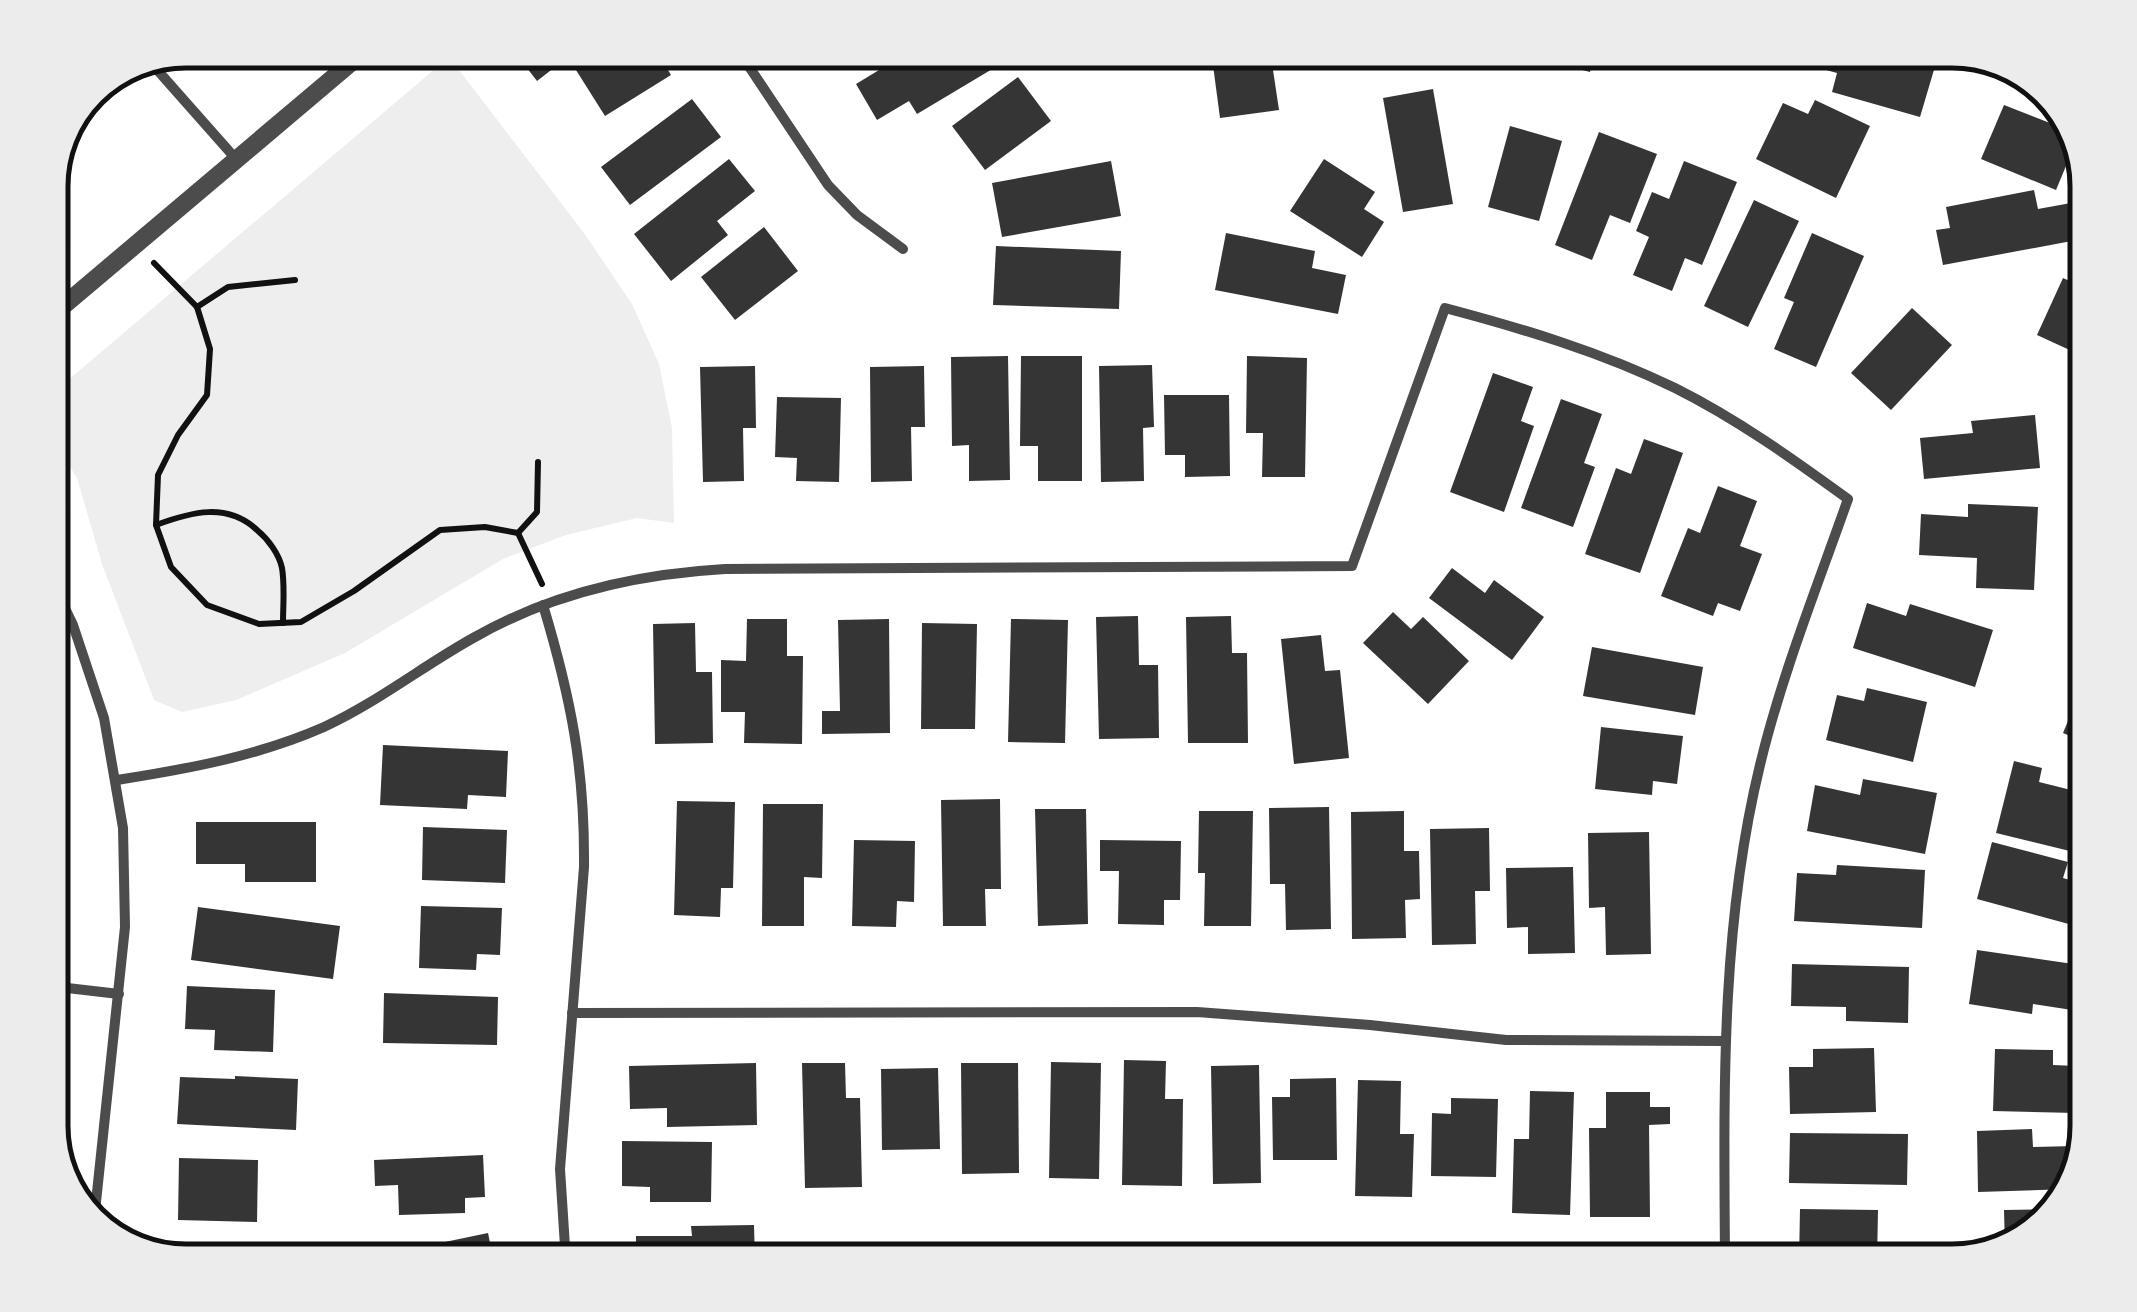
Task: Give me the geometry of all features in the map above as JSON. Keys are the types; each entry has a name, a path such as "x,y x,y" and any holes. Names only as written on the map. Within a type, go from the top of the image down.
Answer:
{"street":[{"path":"68,302 345,68"},
{"path":"750,68 828,185 857,215 902,249"},
{"path":"158,71 236,159"},
{"path":"117,780 242,756 324,727 399,686 476,636 546,604 633,579 725,569 1352,566 1445,308 1538,332 1679,390 1766,440 1848,499 1784,683 1760,766 1736,893 1724,1041 1725,1244"},
{"path":"546,604 568,692 582,778 584,867 560,1169 565,1244"},
{"path":"68,615 104,718 117,780 126,878 126,927 96,1203"},
{"path":"68,988 119,994"},
{"path":"572,1013 1197,1012 1370,1024 1506,1040 1724,1041"}],"path":[{"path":"136,244 197,307 210,349 207,395 178,435 158,475 156,525 170,567 207,605 258,624 301,622 440,530 485,527 518,534"},
{"path":"197,307 228,287 295,280"},
{"path":"518,534 537,512 538,462"},
{"path":"156,525 213,510 244,517 268,539 282,565 283,623"},
{"path":"518,534 546,604"}],"shaded area":[{"path":"436,68 457,68 584,233 632,304 659,364 672,428 674,523 637,518 566,535 503,559 345,653 236,700 182,712 154,700 102,564 77,478 68,464 68,380"}],"building":[{"path":"527,68 554,68 537,81"},
{"path":"667,68 671,75 605,116 576,70"},
{"path":"882,68 994,68 917,114 909,101 877,120 856,84"},
{"path":"1213,68 1273,68 1279,110 1220,118"},
{"path":"1819,68 1935,68 1920,117 1832,92 1837,73"},
{"path":"1018,77 1051,121 985,170 952,126"},
{"path":"1433,89 1453,204 1403,212 1383,98"},
{"path":"692,99 721,137 630,205 601,167"},
{"path":"1815,100 1870,126 1836,198 1756,159 1783,103 1808,114"},
{"path":"2004,105 2052,124 2067,163 2056,190 1981,159"},
{"path":"1510,126 1562,141 1539,221 1488,207"},
{"path":"1599,132 1657,154 1630,223 1610,215 1592,260 1555,245"},
{"path":"729,159 755,191 717,221 728,235 671,281 634,234"},
{"path":"1324,159 1375,192 1364,209 1384,222 1362,257 1290,211"},
{"path":"1111,161 1121,216 1002,237 992,183"},
{"path":"1684,161 1737,182 1702,265 1685,258 1672,291 1633,275 1649,237 1636,231 1652,192 1669,199"},
{"path":"2034,190 2038,209 2069,203 2069,241 1943,265 1936,230 1950,228 1946,207"},
{"path":"1754,200 1799,221 1748,327 1704,306"},
{"path":"764,227 798,271 735,320 701,277"},
{"path":"1226,233 1315,251 1312,268 1346,275 1338,314 1215,290"},
{"path":"1812,233 1864,256 1816,367 1774,349 1794,302 1784,298"},
{"path":"996,246 1121,251 1119,309 993,305"},
{"path":"2063,278 2069,281 2069,350 2037,335"},
{"path":"1912,308 1952,345 1891,410 1851,373"},
{"path":"1008,356 1010,480 969,481 969,445 952,446 951,357"},
{"path":"1021,356 1082,356 1082,481 1038,481 1038,446 1020,446"},
{"path":"1247,356 1307,358 1305,477 1262,477 1263,433 1246,433"},
{"path":"1152,365 1154,427 1143,428 1144,481 1101,482 1099,366"},
{"path":"755,366 756,428 743,428 744,481 703,482 700,367"},
{"path":"924,366 925,427 911,427 912,481 871,482 870,367"},
{"path":"1493,373 1533,387 1521,421 1534,426 1504,512 1450,492"},
{"path":"1164,395 1229,395 1230,476 1185,477 1185,455 1165,455"},
{"path":"777,397 841,398 839,482 796,481 797,458 775,457"},
{"path":"1561,399 1602,414 1584,463 1595,467 1573,527 1521,508"},
{"path":"2035,415 2040,468 1924,479 1920,438 1973,433 1971,421"},
{"path":"1644,439 1683,453 1640,573 1585,554 1616,468 1631,474"},
{"path":"1718,486 1757,501 1740,546 1762,554 1740,611 1718,603 1713,616 1661,596 1688,528 1700,533"},
{"path":"1968,504 2038,507 2034,590 1976,588 1977,558 1919,555 1921,514 1968,517"},
{"path":"1452,568 1485,593 1494,580 1544,617 1512,660 1429,598"},
{"path":"1867,603 1906,616 1910,604 1993,630 1975,687 1853,648"},
{"path":"1393,612 1411,629 1423,617 1469,661 1428,704 1363,643"},
{"path":"1138,616 1139,665 1158,665 1159,738 1099,739 1096,617"},
{"path":"1231,616 1232,653 1247,653 1248,743 1188,743 1186,617"},
{"path":"747,619 787,619 787,656 803,656 802,744 744,743 745,712 721,712 721,660 746,661"},
{"path":"889,619 890,733 822,734 822,711 840,711 838,620"},
{"path":"1011,619 1068,620 1065,743 1008,742"},
{"path":"695,623 696,672 712,672 713,743 655,744 653,624"},
{"path":"922,623 977,624 975,729 921,729"},
{"path":"1321,635 1325,671 1340,670 1349,758 1294,764 1281,639"},
{"path":"1592,647 1703,667 1695,715 1583,696"},
{"path":"1867,688 1927,702 1913,762 1826,740 1837,695 1864,701"},
{"path":"1601,727 1683,736 1677,784 1653,781 1652,795 1595,789"},
{"path":"383,745 508,751 506,797 468,795 467,809 380,805"},
{"path":"2014,761 2042,768 2039,782 2070,790 2070,851 1996,833"},
{"path":"1863,779 1937,793 1925,854 1807,831 1815,785 1860,795"},
{"path":"1000,799 1001,889 985,889 986,926 943,926 941,800"},
{"path":"677,801 735,802 733,888 721,888 720,917 674,915"},
{"path":"763,804 823,804 822,878 804,877 804,926 762,926"},
{"path":"1329,807 1331,929 1286,930 1285,884 1270,884 1269,808"},
{"path":"1035,809 1086,809 1088,924 1038,926"},
{"path":"1199,811 1253,811 1251,926 1204,926 1205,873 1198,873"},
{"path":"1404,811 1404,851 1419,851 1420,899 1405,900 1406,938 1352,939 1351,812"},
{"path":"196,822 316,822 316,882 245,882 245,864 196,864"},
{"path":"423,827 507,830 505,883 422,880"},
{"path":"1489,828 1490,891 1475,891 1476,944 1432,945 1430,829"},
{"path":"1649,832 1651,954 1606,955 1605,907 1589,908 1588,833"},
{"path":"854,840 915,841 914,902 897,901 896,927 852,926"},
{"path":"1100,840 1181,841 1180,900 1164,900 1164,925 1118,924 1119,871 1100,871"},
{"path":"1992,842 2068,862 2063,878 2070,880 2070,924 1977,899"},
{"path":"1837,865 1925,870 1922,928 1794,921 1797,873 1836,875"},
{"path":"1573,867 1575,953 1528,954 1528,927 1507,928 1506,868"},
{"path":"421,906 502,908 500,955 477,954 476,970 419,968"},
{"path":"198,907 340,926 333,979 191,960"},
{"path":"1977,950 2070,964 2070,1010 2033,1004 2032,1014 1969,1004"},
{"path":"1792,964 1909,967 1908,1023 1846,1021 1846,1007 1791,1006"},
{"path":"187,986 275,990 273,1052 214,1050 215,1030 185,1029"},
{"path":"384,993 498,997 497,1045 383,1043"},
{"path":"1874,1048 1876,1112 1790,1114 1789,1067 1813,1067 1813,1049"},
{"path":"1995,1049 2053,1050 2053,1065 2070,1066 2070,1113 1993,1111"},
{"path":"1124,1060 1166,1061 1165,1099 1183,1099 1182,1186 1122,1185"},
{"path":"1051,1062 1101,1063 1099,1179 1049,1178"},
{"path":"756,1063 757,1125 667,1127 667,1108 630,1109 629,1066"},
{"path":"802,1063 845,1063 846,1098 860,1098 862,1187 805,1188"},
{"path":"961,1063 1018,1063 1019,1173 962,1174"},
{"path":"1259,1065 1261,1183 1213,1184 1211,1066"},
{"path":"938,1068 940,1149 882,1150 881,1069"},
{"path":"180,1077 298,1079 296,1130 177,1124"},
{"path":"1336,1078 1337,1160 1273,1160 1272,1097 1290,1097 1290,1079"},
{"path":"1358,1080 1401,1081 1400,1134 1414,1134 1412,1197 1355,1196"},
{"path":"1530,1091 1574,1092 1570,1215 1512,1213 1514,1139 1529,1139"},
{"path":"1606,1092 1650,1092 1650,1107 1670,1107 1670,1124 1649,1125 1650,1217 1590,1217 1589,1128 1606,1128"},
{"path":"1451,1098 1498,1099 1496,1177 1431,1176 1432,1113 1451,1114"},
{"path":"2032,1129 2033,1147 2067,1146 2061,1172 2051,1190 1978,1192 1977,1131"},
{"path":"1790,1133 1908,1134 1907,1185 1789,1183"},
{"path":"622,1141 712,1142 711,1202 650,1202 650,1187 622,1186"},
{"path":"483,1155 485,1197 465,1198 465,1213 399,1215 398,1185 375,1186 374,1160"},
{"path":"179,1158 258,1160 257,1222 178,1220"},
{"path":"1800,1209 1878,1210 1877,1244 1799,1244"},
{"path":"2036,1209 2005,1232 2004,1210"},
{"path":"754,1225 755,1244 636,1244 636,1236 692,1236 691,1226"},
{"path":"488,1233 490,1244 435,1244"}]}
